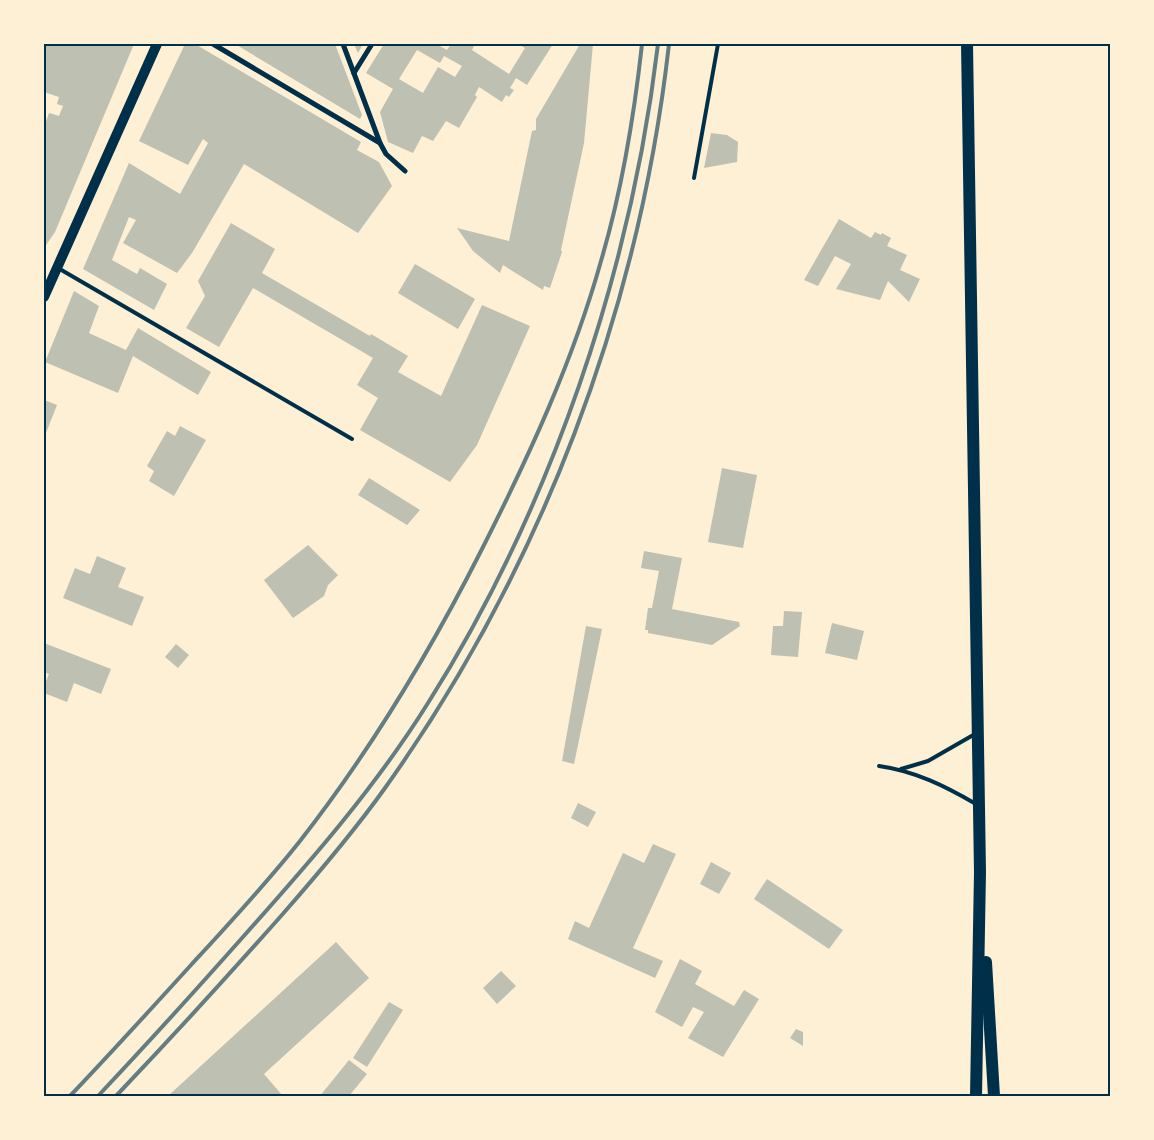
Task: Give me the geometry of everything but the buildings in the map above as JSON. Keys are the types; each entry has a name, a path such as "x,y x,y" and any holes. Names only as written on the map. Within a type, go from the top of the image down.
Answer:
{"main road":[{"path":"44,297 157,44"},
{"path":"967,44 980,872 976,1096"},
{"path":"980,872 994,1096"}],"street":[{"path":"213,44 380,143"},
{"path":"343,44 380,143 386,154 405,171"},
{"path":"354,73 372,44"}],"lane":[{"path":"694,178 718,44"},
{"path":"56,267 352,439"},
{"path":"901,769 928,761 978,733"},
{"path":"879,766 901,769 929,779 953,790 979,806"}],"railway":[{"path":"70,1096 233,920 300,841 375,736 442,625 482,549 549,408 590,298 621,180 631,126 642,44"},
{"path":"98,1096 292,882 364,795 408,734 472,628 512,550 548,469 579,386 606,301 628,216 645,130 658,44"},
{"path":"116,1096 281,916 360,821 385,788 441,704 491,617 536,527 574,434 607,339 634,242 655,144 669,44"}]}
